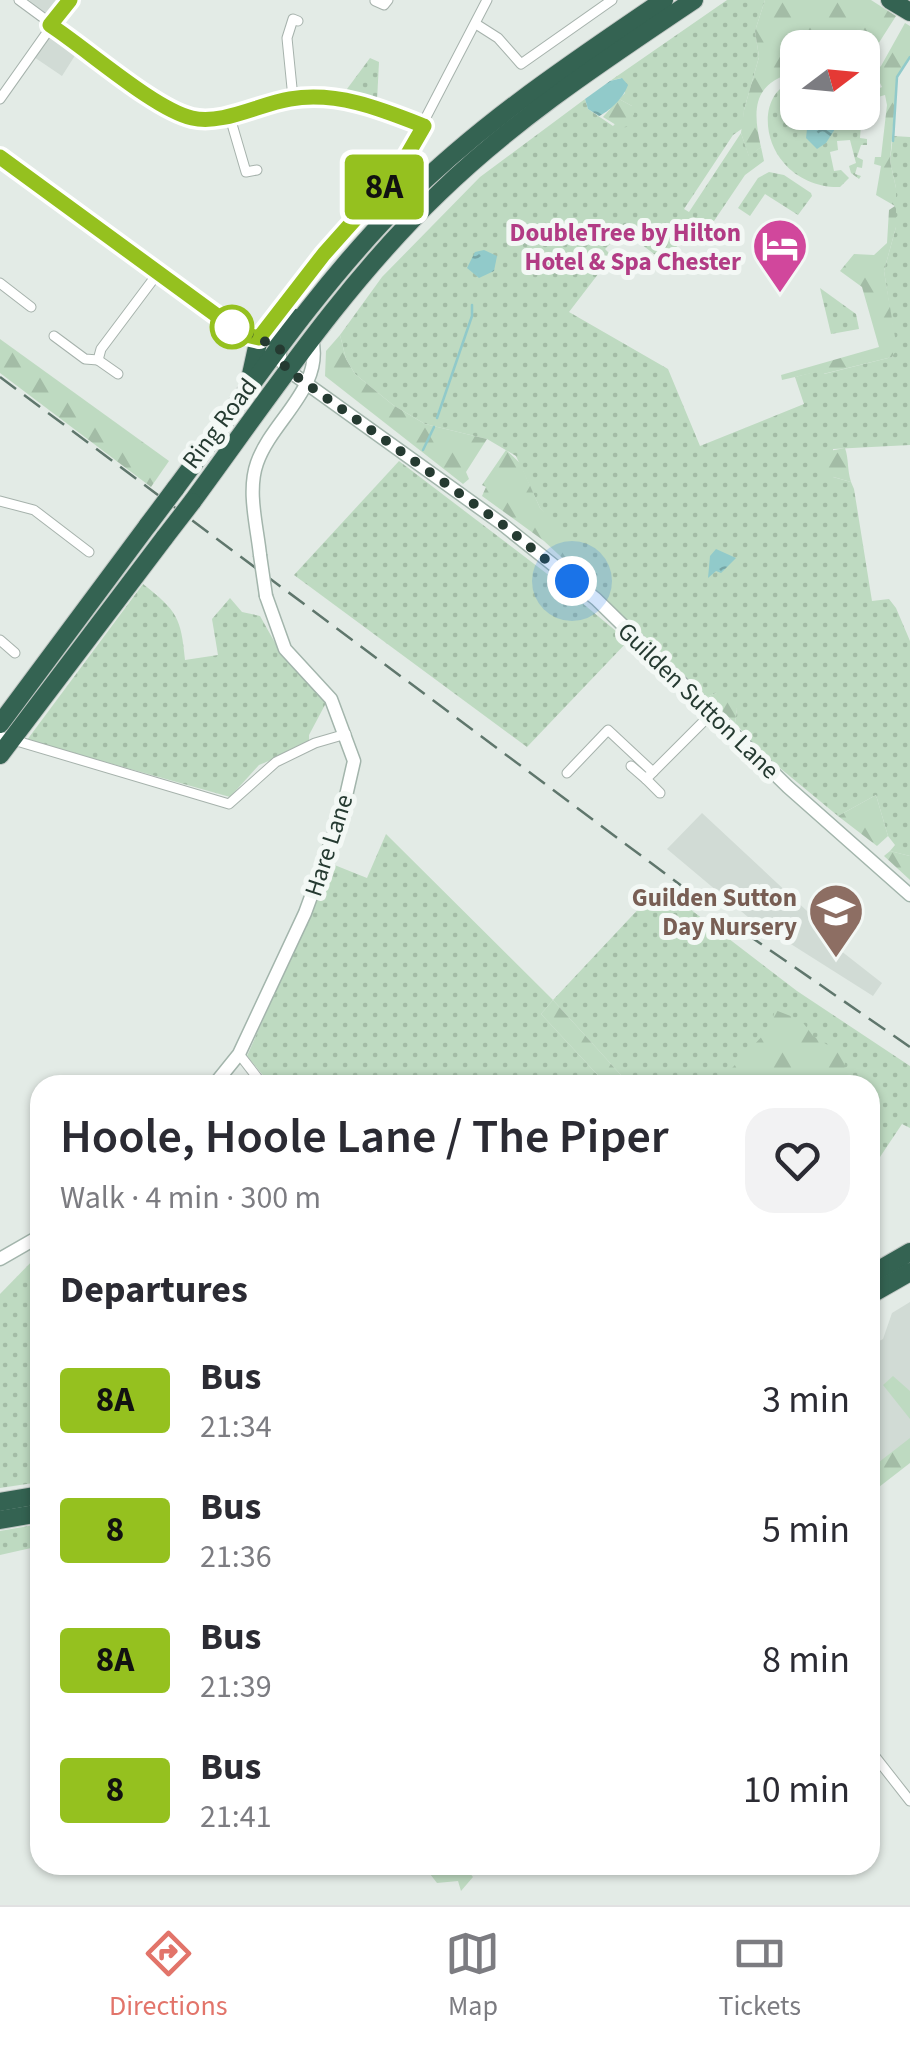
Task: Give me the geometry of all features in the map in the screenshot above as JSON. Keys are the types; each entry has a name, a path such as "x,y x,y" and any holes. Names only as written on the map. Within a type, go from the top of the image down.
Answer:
{"highway":[{"name":"Ring Road","path":"3,739 148,525 244,395 311,306 404,200 535,87 664,0"},
{"name":"Ring Road","path":"3,739 165,538 312,339 403,229 491,145 586,73 694,0"},
{"path":"890,0 910,12"},
{"path":"244,395 256,365 259,338 272,335 311,306"},
{"path":"880,1268 910,1252"},
{"path":"880,1289 910,1272"},
{"path":"0,1502 30,1497"},
{"path":"0,1520 30,1515"}],"street":[{"path":"19,0 172,112 197,119 292,98 330,98 370,104 424,126"},
{"path":"0,99 70,0"},
{"path":"375,1 384,6 388,0"},
{"path":"0,157 242,334 259,338 324,254 398,171 486,0"},
{"path":"476,24 498,38 521,64 612,0"},
{"path":"281,12 295,20 287,38 292,98"},
{"path":"229,114 246,172 258,170"},
{"path":"98,360 101,349 158,273"},
{"path":"0,284 31,306"},
{"path":"54,336 86,359 98,360 118,374"},
{"path":"308,384 312,339"},
{"path":"280,348 280,360 289,371"},
{"name":"Guilden Sutton Lane","path":"289,371 502,524 596,600 788,787 910,894"},
{"name":"Hare Lane","path":"222,1075 239,1054 305,913 343,809 354,761 328,693 285,649 266,596 252,490 257,463 273,432 308,384"},
{"path":"0,501 34,510 89,552"},
{"path":"0,640 15,653"},
{"path":"650,776 711,714"},
{"path":"567,773 608,730 650,776 660,793"},
{"path":"3,739 222,804 236,802 276,762 346,734"},
{"path":"631,766 650,776"},
{"path":"239,1054 255,1075"},
{"path":"0,1259 30,1242"},
{"path":"880,1763 910,1801"}],"shaded area":[{"path":"30,0 70,0 52,25 81,46 62,76 31,55 50,25 26,5"},
{"path":"702,813 807,911 822,936 882,983 873,996 748,917 667,849"},
{"path":"910,1302 910,1441 880,1464 880,1341 892,1313"}],"green space":[{"path":"727,0 765,0 755,31 759,57 743,128 733,135 684,209 689,212 741,133 749,156 761,147 764,161 745,175 695,244 684,236 675,249 689,262 680,274 628,234 616,238 605,249 612,256 569,312 668,369 700,446 804,404 795,377 892,357 896,349 884,271 896,227 896,188 890,161 893,136 910,137 910,445 833,449 833,477 851,482 854,489 872,601 889,599 910,641 910,856 890,851 895,845 888,836 876,795 838,816 763,754 735,723 737,709 716,693 707,697 586,580 586,562 540,508 516,456 487,439 425,424 393,405 355,374 346,359 340,335 382,277 480,177 585,99 588,109 613,126 632,106 619,99 625,93 621,78 610,81"},
{"path":"765,0 871,0 896,16 880,41 880,30 780,30 780,77 759,99 761,147 749,157 741,133 759,57 755,31"},
{"path":"905,23 910,26 910,57 897,77 890,161 896,188 896,227 884,271 897,349 892,357 782,380 781,375 879,347 862,287 840,271 854,254 874,255 887,243 889,210 895,206 876,195 881,166 874,164 875,157 881,157 887,105 885,95 880,96 881,66"},
{"path":"370,58 379,62 377,101 344,93"},
{"path":"780,89 780,130 861,130 860,138 867,139 867,145 861,145 857,157 863,160 862,168 857,167 855,174 861,176 859,179 851,173 849,166 856,163 850,140 837,141 838,150 830,152 834,171 841,170 849,178 840,187 817,184 789,169 776,153 768,128"},
{"path":"619,99 632,106 634,114 628,126 621,128 603,117"},
{"path":"769,172 784,175 811,193 798,215 765,194 750,216 738,208 758,178"},
{"path":"820,288 856,314 859,329 831,334"},
{"path":"340,335 346,359 355,374 393,405 425,424 487,439 466,472 469,479 463,484 325,376 326,351"},
{"path":"0,339 169,461 151,487 0,373"},
{"path":"845,448 851,482 823,474 818,466 824,452"},
{"path":"506,450 520,463 540,508 579,544 586,562 586,580 544,541 482,496 486,487 482,485"},
{"path":"399,461 628,641 527,747 294,575"},
{"path":"143,584 175,616 185,660 218,655 212,619 230,598 242,612 260,616 283,657 326,703 309,735 309,744 259,765 230,797 27,740"},
{"path":"716,693 733,700 737,709 735,723 707,697"},
{"path":"876,795 888,836 877,846 838,816"},
{"path":"386,834 553,1000 541,1014 598,1075 263,1075 247,1056 332,864 367,878"},
{"path":"890,851 910,856 910,880 884,856"},
{"path":"660,886 797,991 910,1066 910,1128 902,1124 880,1157 880,1075 621,1075 553,1000"},
{"path":"553,1000 621,1075 598,1075 541,1014"},
{"path":"775,1010 801,1020 813,1036 844,1055 845,1067 838,1075 725,1075 770,1028"},
{"path":"30,1263 30,1484 0,1488 0,1294"},
{"path":"893,1376 910,1391 910,1419 883,1385"},
{"path":"910,1438 910,1463 880,1486 880,1461"},
{"path":"30,1526 30,1548 0,1555 0,1531"},
{"path":"431,1875 473,1877 461,1891 458,1881 437,1883"}],"water":[{"path":"622,78 628,85 611,108 599,116 588,109 585,99 610,81"},
{"path":"807,130 834,130 817,149 806,138"},
{"path":"484,250 497,256 494,271 479,278 467,268 475,252"},
{"path":"716,549 736,558 721,573 716,571 708,578 710,556"}],"waterway":[{"path":"893,141 897,77 910,57"},
{"path":"437,418 472,316 472,305"},
{"path":"423,450 434,427"}],"railway":[{"path":"0,377 738,928 910,1047"}],"bus line":[{"name":"8A","path":"0,157 242,334 259,338 324,254 398,171 424,126 370,104 330,98 292,98 197,119 172,112 50,25 70,0"}],"place":[{"name":"DoubleTree by Hilton Hotel & Spa Chester","path":"780,295"},
{"name":"Guilden Sutton Day Nursery","path":"836,960"}],"route":[{"path":"232,327 280,348 280,360 289,371 502,524 572,581"}]}
